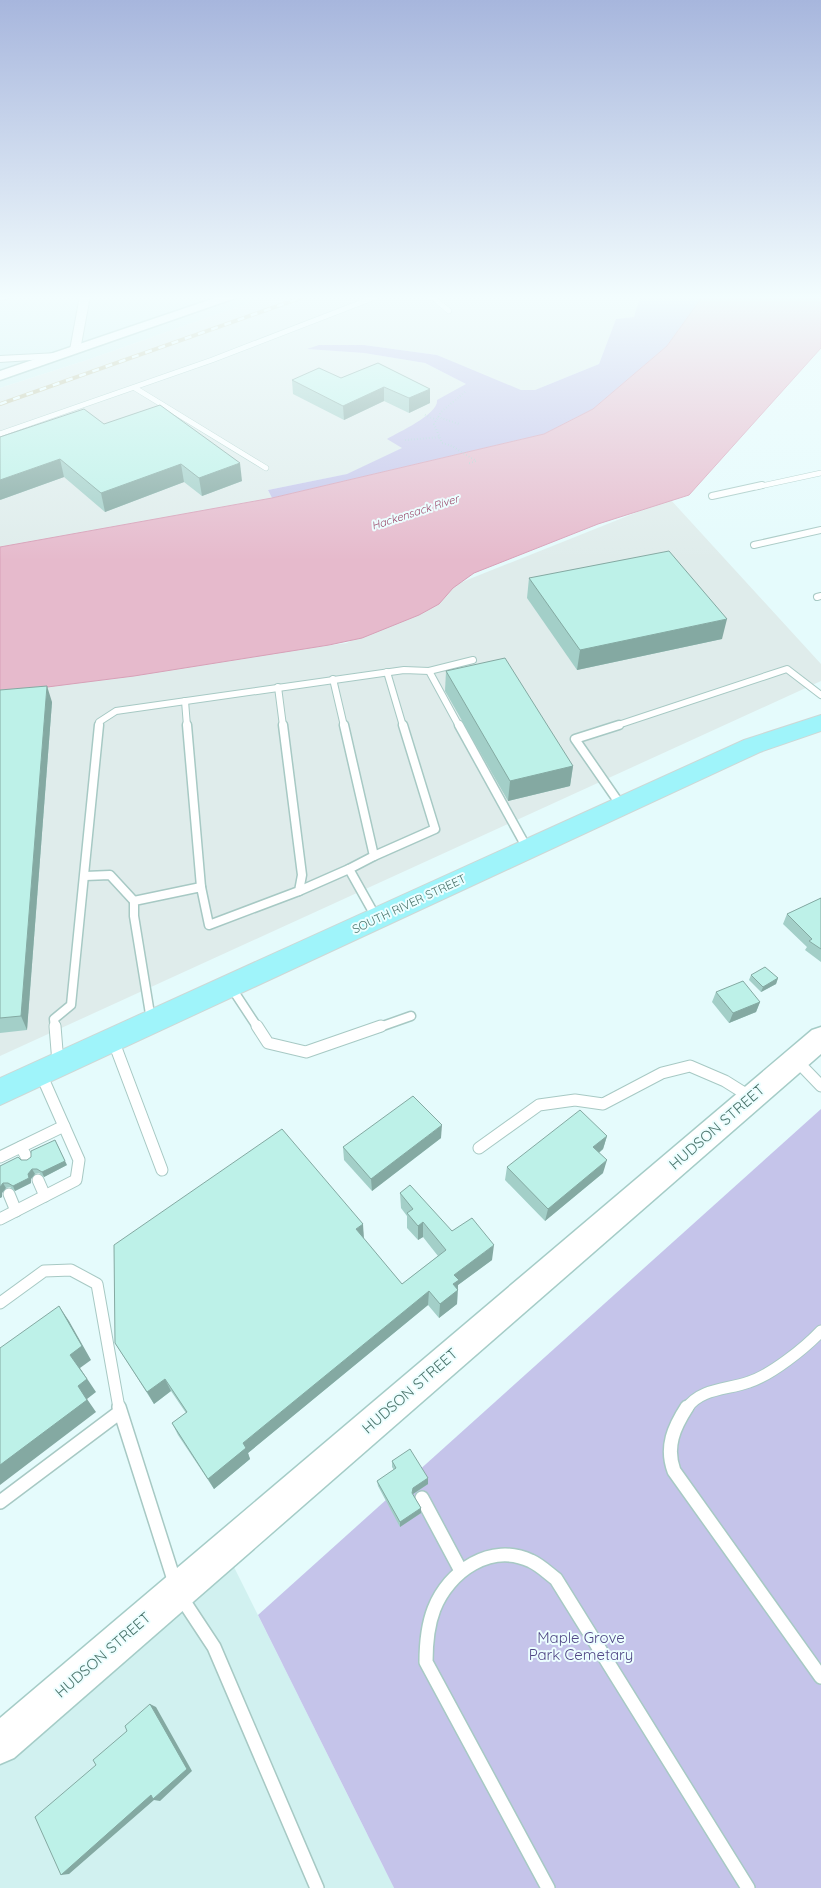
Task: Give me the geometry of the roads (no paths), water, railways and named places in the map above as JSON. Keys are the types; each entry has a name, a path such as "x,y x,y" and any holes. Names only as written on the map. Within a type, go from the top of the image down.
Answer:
{"main road":[{"path":"752,746 821,715"},
{"name":"SOUTH RIVER STREET","path":"0,1092 752,746 821,722"},
{"name":"HUDSON STREET","path":"0,1744 821,1038"}],"lane":[{"path":"0,434 147,384"},
{"path":"136,388 266,468"},
{"path":"13,438 20,427"},
{"path":"712,496 821,473"},
{"path":"754,545 821,530"},
{"path":"0,1219 76,1180 79,1160 64,1126 50,1070 54,1020 71,1005 99,722 116,712 333,679 404,670 429,671 473,660"},
{"path":"622,807 575,738 787,669 821,695"},
{"path":"429,671 528,850"},
{"path":"186,701 201,887 209,925 299,891 436,828 387,672"},
{"path":"333,679 374,856"},
{"path":"278,687 302,876 299,891"},
{"path":"349,869 377,919"},
{"path":"85,876 110,875 134,901 134,916 151,1023"},
{"path":"134,901 201,887"},
{"path":"231,986 268,1043 306,1052 411,1016"},
{"path":"113,1040 162,1170"},
{"path":"795,1060 821,1086"},
{"path":"479,1148 539,1104 575,1100 603,1104 662,1073 690,1066 725,1081 751,1098"},
{"path":"0,1157 64,1126"},
{"path":"21,1146 27,1158"},
{"path":"38,1180 45,1196"},
{"path":"9,1194 16,1210"},
{"path":"0,1303 44,1271 71,1270 97,1284 116,1398 177,1591 214,1647 317,1888"},
{"path":"821,1332 811,1342 760,1377 696,1397 675,1426 671,1436 670,1452 674,1471 821,1677"},
{"path":"0,1502 120,1412"},
{"path":"422,1498 461,1571"},
{"path":"548,1888 426,1662 424,1644 439,1597 448,1583 461,1571 480,1559 506,1553 537,1564 556,1579 748,1888"}],"water":[{"name":"Hackensack River","path":"622,384 789,384 689,495 598,524 474,573 453,588 439,604 419,615 362,638 134,676 0,693 0,547 272,498 544,434 593,409"}],"railway":[{"path":"0,404 56,384"}],"park label":[{"name":"Maple Grove Park Cemetary","path":"581,1646"}]}
